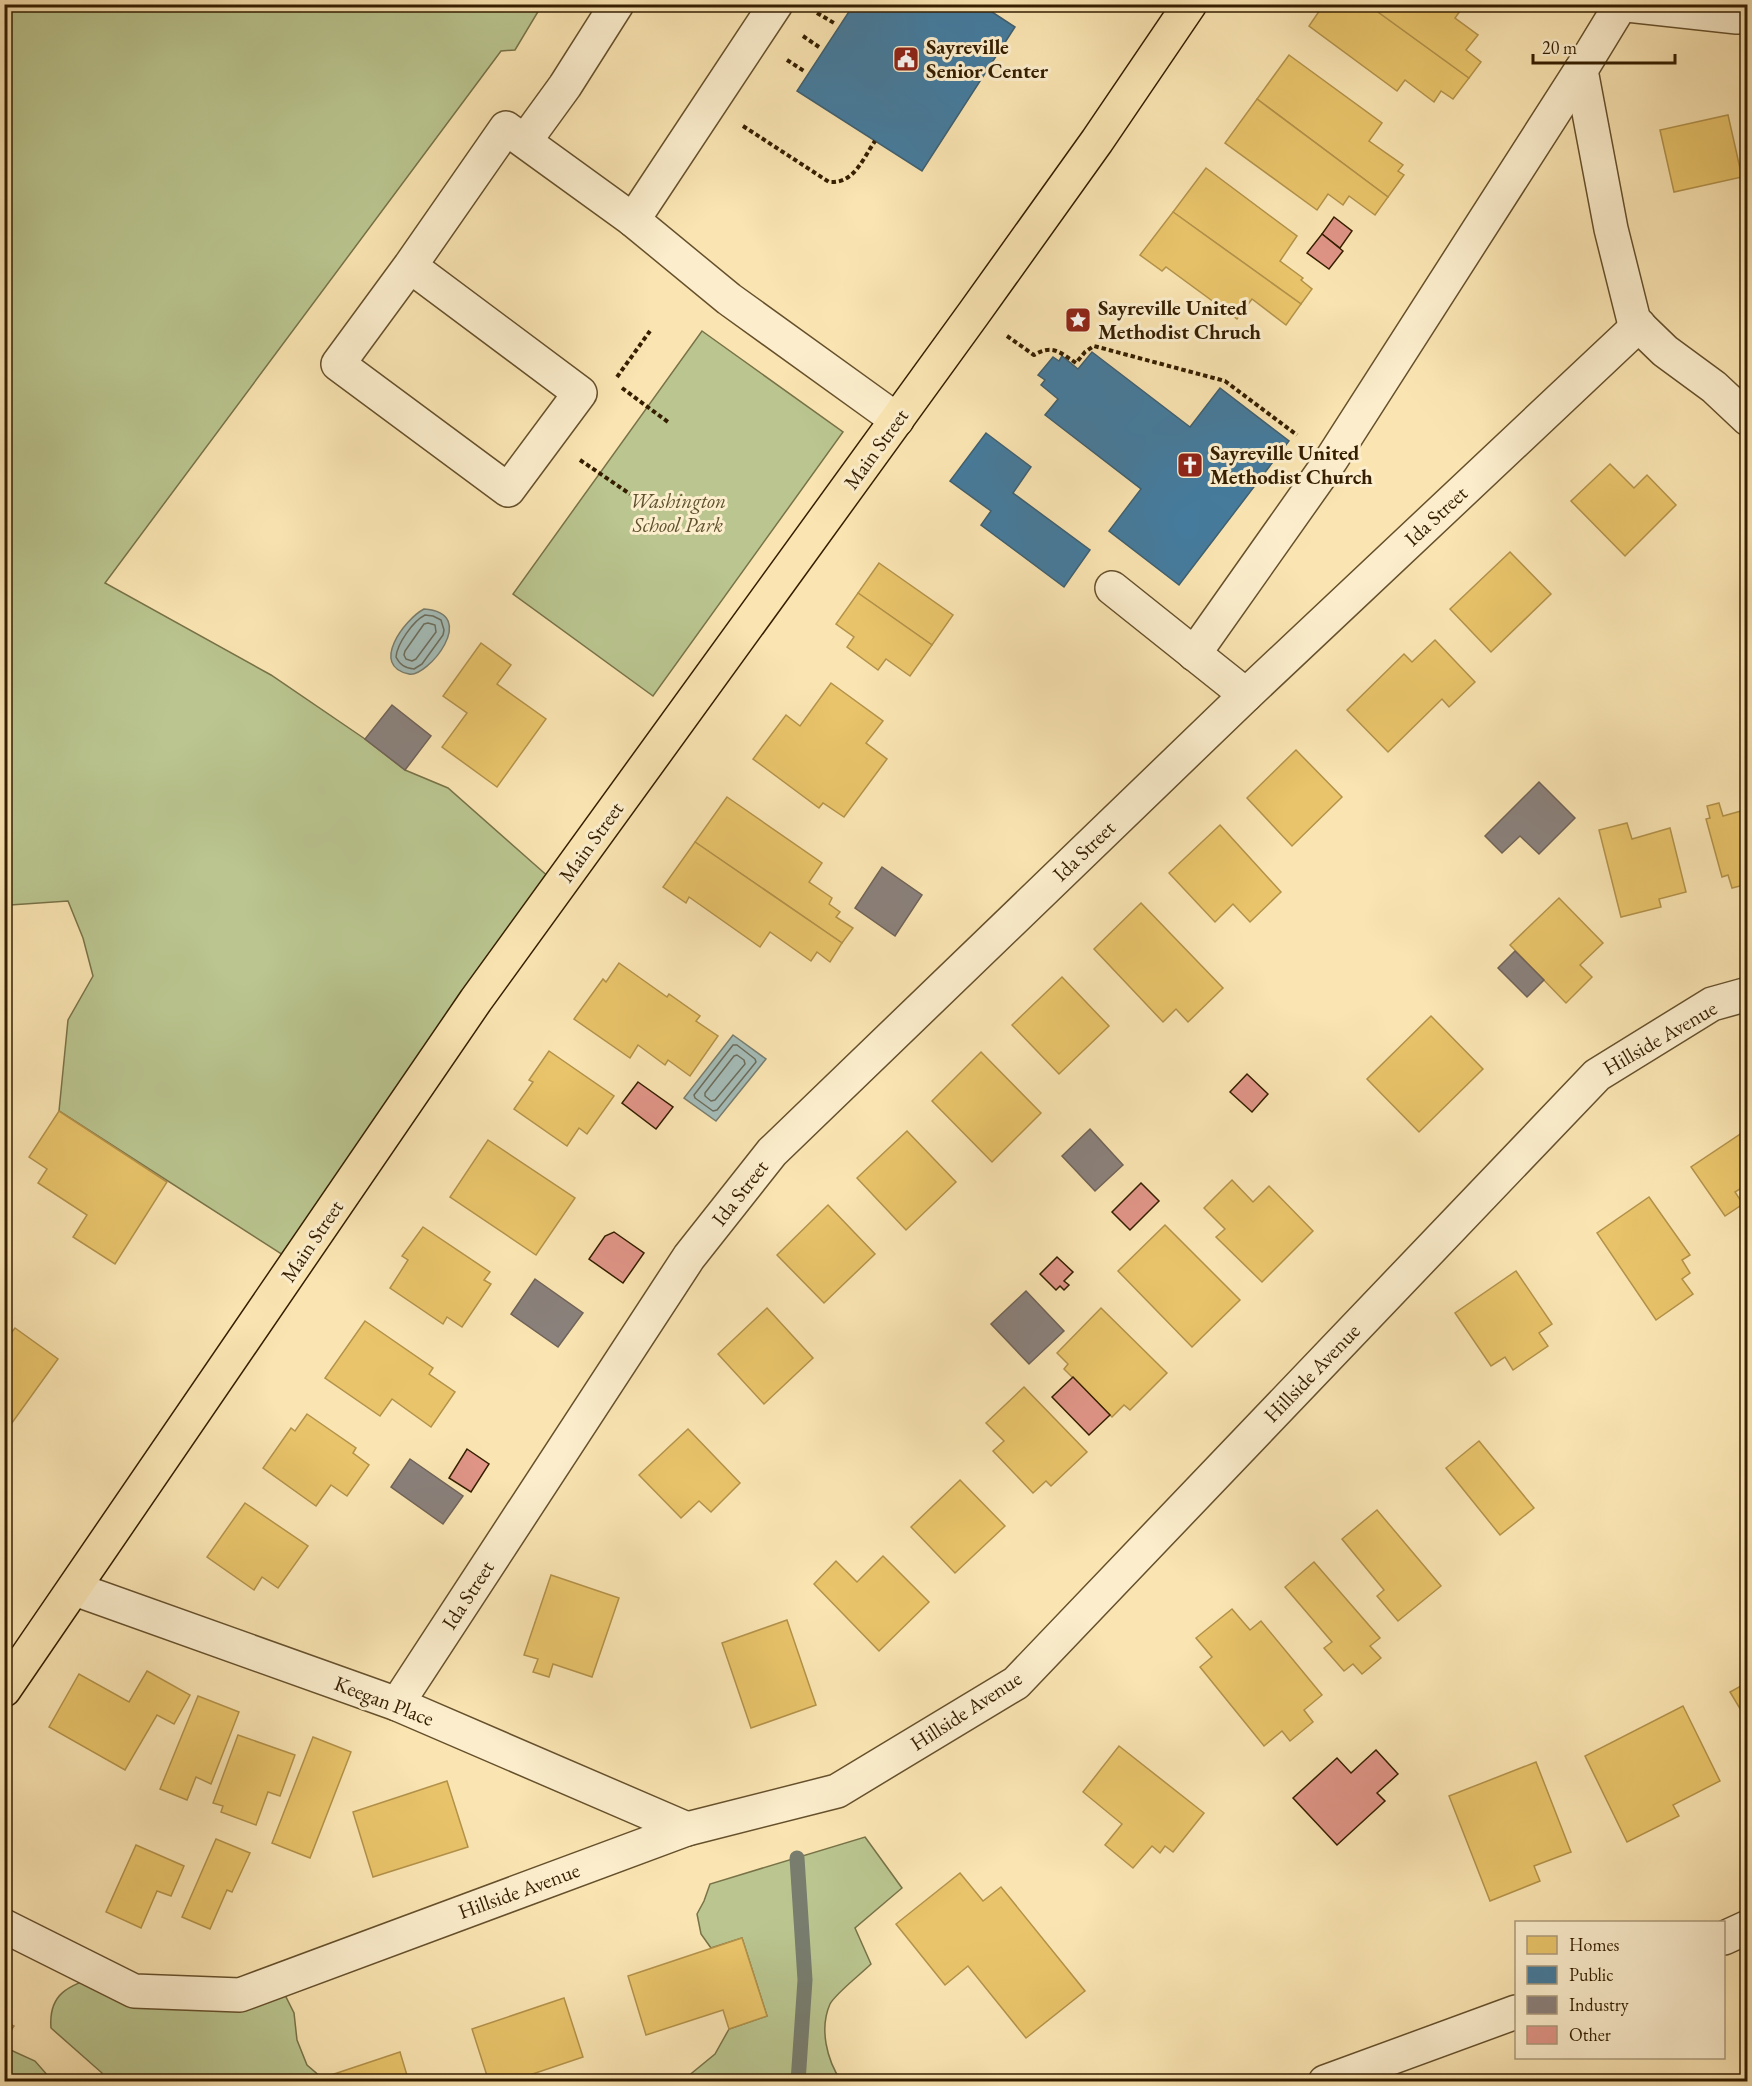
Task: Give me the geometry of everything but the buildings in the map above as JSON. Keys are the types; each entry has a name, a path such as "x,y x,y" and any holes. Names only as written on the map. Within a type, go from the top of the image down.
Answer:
{"main road":[{"name":"Main Street","path":"4,1690 476,1000 974,313 1097,141 1190,4"}],"street":[{"path":"525,141 565,86 617,4"},
{"path":"633,220 776,4"},
{"path":"1194,654 1330,460 1581,70 1619,5 1737,17 1748,15"},
{"path":"1581,70 1611,229 1634,321 1665,351 1714,387 1748,419"},
{"path":"410,266 580,393 508,490 338,364 410,266 506,128 633,220 729,299 897,420"},
{"name":"Ida Street","path":"397,1704 689,1257 772,1152 1246,695 1639,325"},
{"path":"1112,588 1246,695"},
{"name":"Hillside Avenue","path":"4,1926 134,1991 240,1995 687,1829 837,1791 1016,1683 1597,1075 1712,1004 1748,994"},
{"name":"Keegan Place","path":"75,1588 397,1704 687,1829"},
{"path":"1725,1938 1748,1927"},
{"path":"1325,2082 1515,2012"}],"path":[{"path":"710,105 829,182 840,183 850,177 875,141"},
{"path":"974,313 1034,355 1043,350 1056,349 1076,363 1085,352 1094,346 1225,381 1330,460"},
{"path":"650,331 614,382 668,422"},
{"path":"547,438 630,494"}],"green space":[{"path":"5,5 542,5 515,50 501,51 105,583 271,675 365,739 405,770 448,788 559,886 297,1264 59,1111 68,1020 93,976 83,938 68,901 5,907"},
{"name":"Washington School Park","path":"702,331 843,432 653,696 513,594"},
{"path":"865,1837 902,1888 855,1928 871,1964 830,2004 825,2024 826,2044 832,2064 841,2081 681,2082 715,2054 729,2029 767,2016 742,1938 711,1948 701,1934 697,1914 710,1884"},
{"path":"101,1975 278,1981 294,2013 297,2040 307,2065 323,2081 102,2081 102,2073 51,2028 53,2006 64,1991"},
{"path":"4,2047 35,2061 49,2077 57,2081 5,2081"}],"water":[{"path":"424,609 440,613 448,621 449,632 437,656 417,673 409,674 397,669 392,662 391,653 400,632 416,614"},
{"path":"733,1035 766,1059 716,1121 684,1098"}],"waterway":[{"path":"797,1858 805,1980 798,2082"}],"place":[{"name":"Sayreville Senior Center","path":"906,59"},
{"name":"Sayreville United Methodist Chruch","path":"1078,320"},
{"name":"Sayreville United Methodist Church","path":"1190,465"}]}
